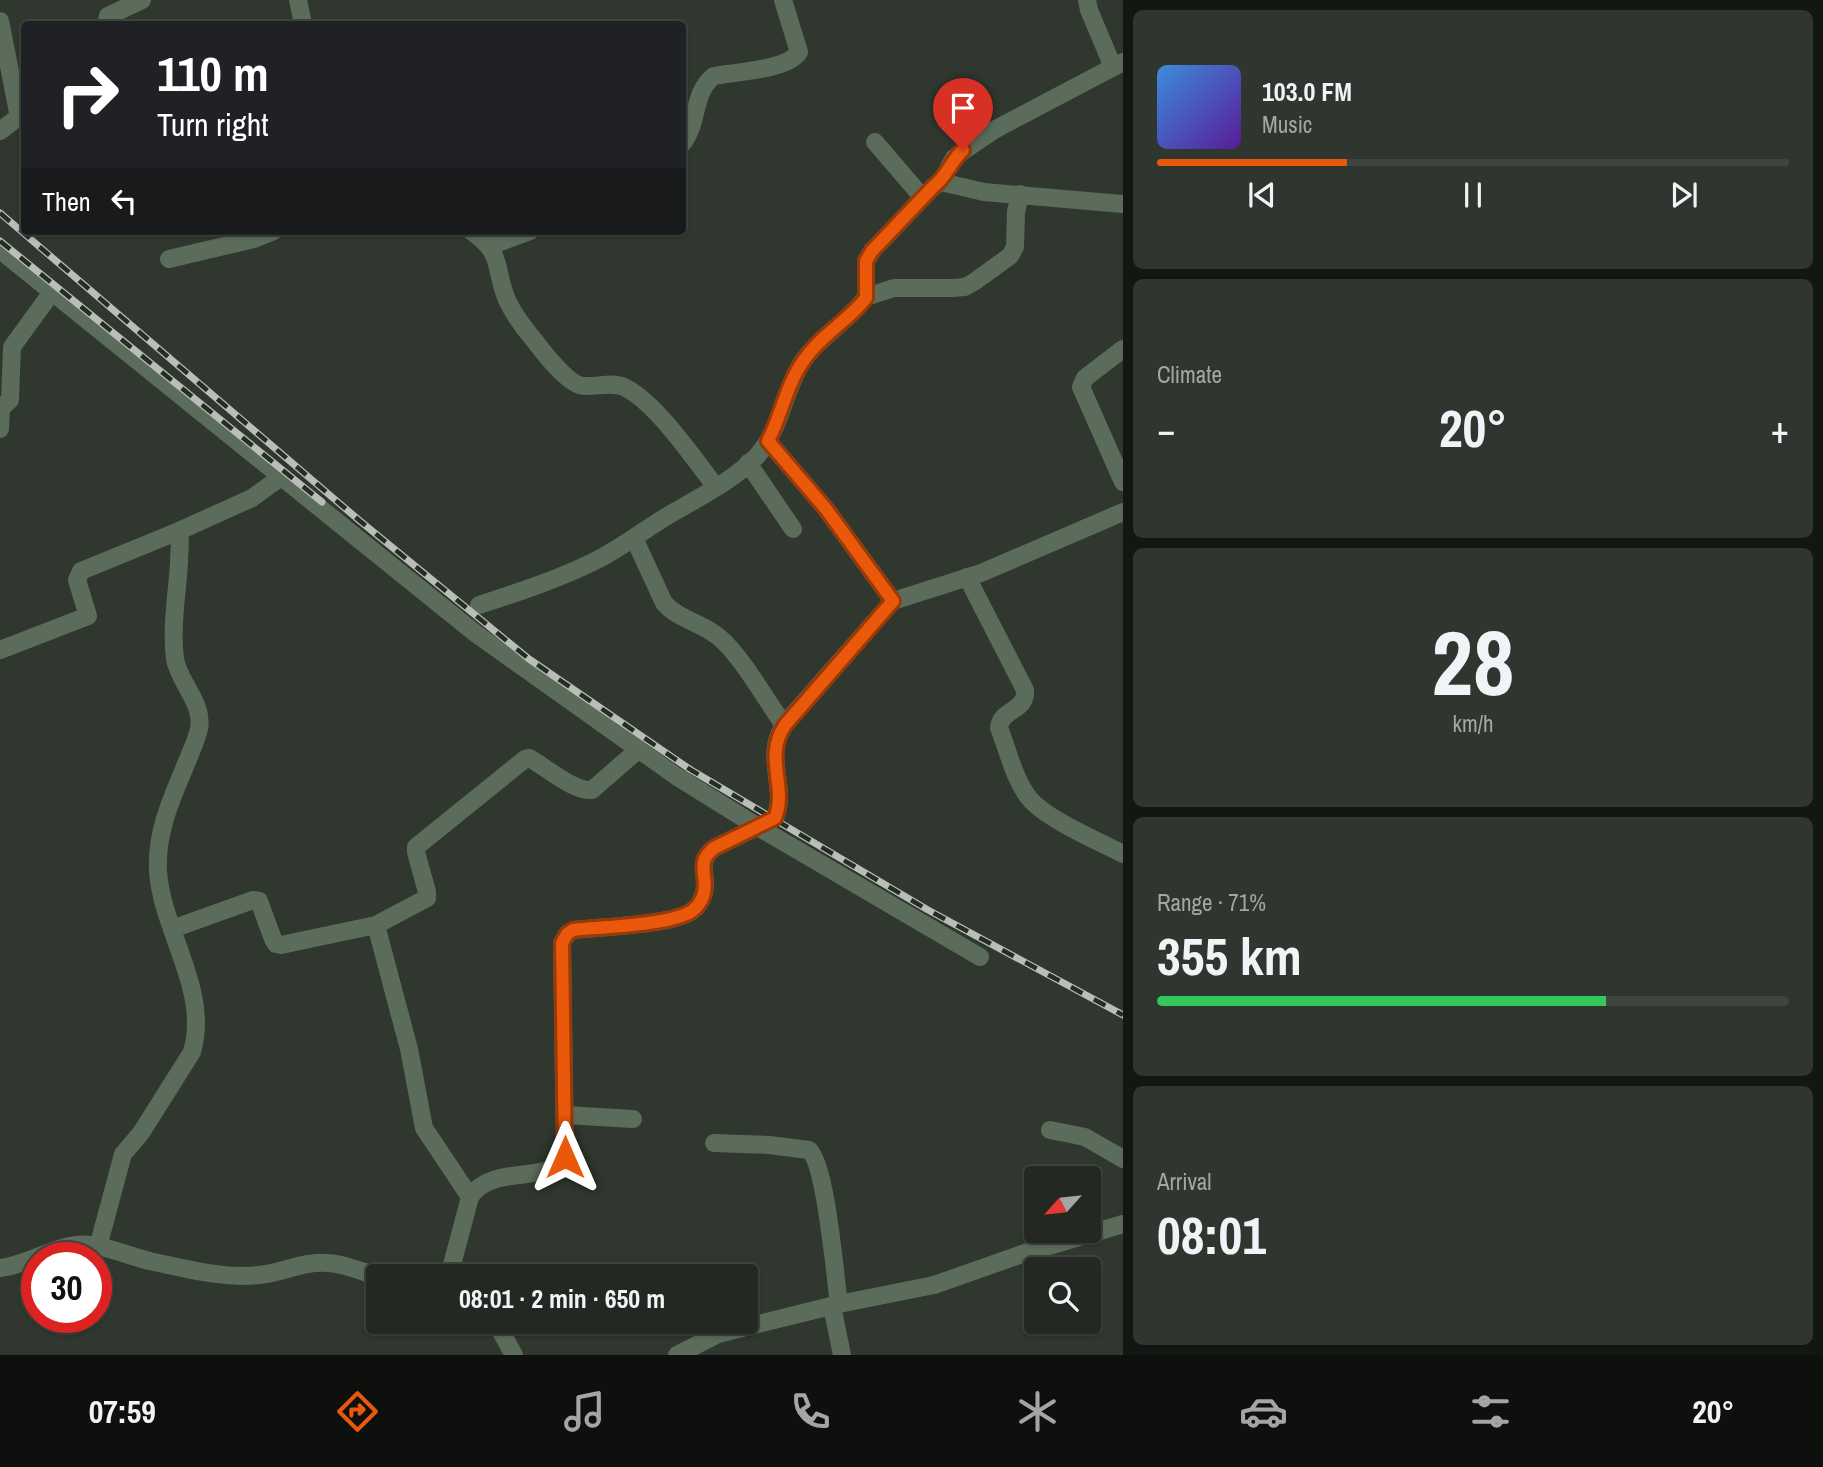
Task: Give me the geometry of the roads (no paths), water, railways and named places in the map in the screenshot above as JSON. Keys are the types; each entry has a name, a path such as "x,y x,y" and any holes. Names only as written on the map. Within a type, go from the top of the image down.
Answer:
{"street":[{"path":"107,21 108,16 142,0"},
{"path":"298,0 302,21"},
{"path":"686,139 692,130 701,93 706,82 714,76 785,64 795,58 799,52 783,0"},
{"path":"866,298 866,261 872,251 941,182 954,158 994,130 1118,65 1089,10 1087,0"},
{"path":"0,20 21,110 17,118 0,131"},
{"path":"875,142 923,198"},
{"path":"941,182 984,192 1123,204"},
{"path":"479,605 550,580 598,559 716,487 748,463 768,441 780,418 787,391 803,361 823,337 845,322 866,298 894,288 965,287 1010,256 1015,247 1016,212 1020,194"},
{"path":"169,259 264,235"},
{"path":"476,235 489,246 498,263 509,305 533,339 568,378 576,385 618,384 635,393 655,412 716,487"},
{"path":"489,246 519,235"},
{"path":"0,250 475,633 638,750 758,827 980,957"},
{"path":"0,429 1,408 10,400 12,347 52,292"},
{"path":"1123,349 1085,378 1081,387 1123,482"},
{"path":"768,441 826,509 893,601"},
{"path":"748,463 793,529"},
{"path":"0,650 88,616 77,580 80,571 252,498 281,477"},
{"path":"452,1264 470,1197 475,1189 502,1176 551,1170 561,1166 565,1157 562,943 567,934 573,930 673,919 692,912 699,904 704,891 703,863 706,854 775,818 780,804 774,757 776,738 893,601 967,577 1123,512"},
{"path":"99,1242 123,1154 141,1133 192,1052 195,1040 197,1022 190,984 159,882 158,850 162,825 194,744 200,719 175,659 179,531"},
{"path":"634,538 664,604 671,611 707,628 726,644 785,725"},
{"path":"967,577 1025,690 1022,705 999,721 999,728 1018,778 1029,797 1047,813 1123,854"},
{"path":"172,929 253,900 259,901 262,906 276,944 376,925 427,898 416,847 525,760 529,758 577,788 588,791 638,750"},
{"path":"376,925 409,1049 424,1128 470,1197"},
{"path":"565,1115 633,1119"},
{"path":"1050,1129 1085,1137 1123,1159"},
{"path":"714,1143 769,1145 809,1150 814,1154 821,1178 842,1355"},
{"path":"677,1355 718,1334 836,1305 934,1285 1026,1253 1123,1224"},
{"path":"112,1251 152,1262 235,1276 260,1275 325,1262 366,1272"},
{"path":"0,1268 21,1264"},
{"path":"502,1334 514,1355"}],"railway":[{"path":"0,213 21,231"},
{"path":"26,235 360,521 529,659 691,770 928,910 1123,1015"},
{"path":"0,241 322,502"}]}
